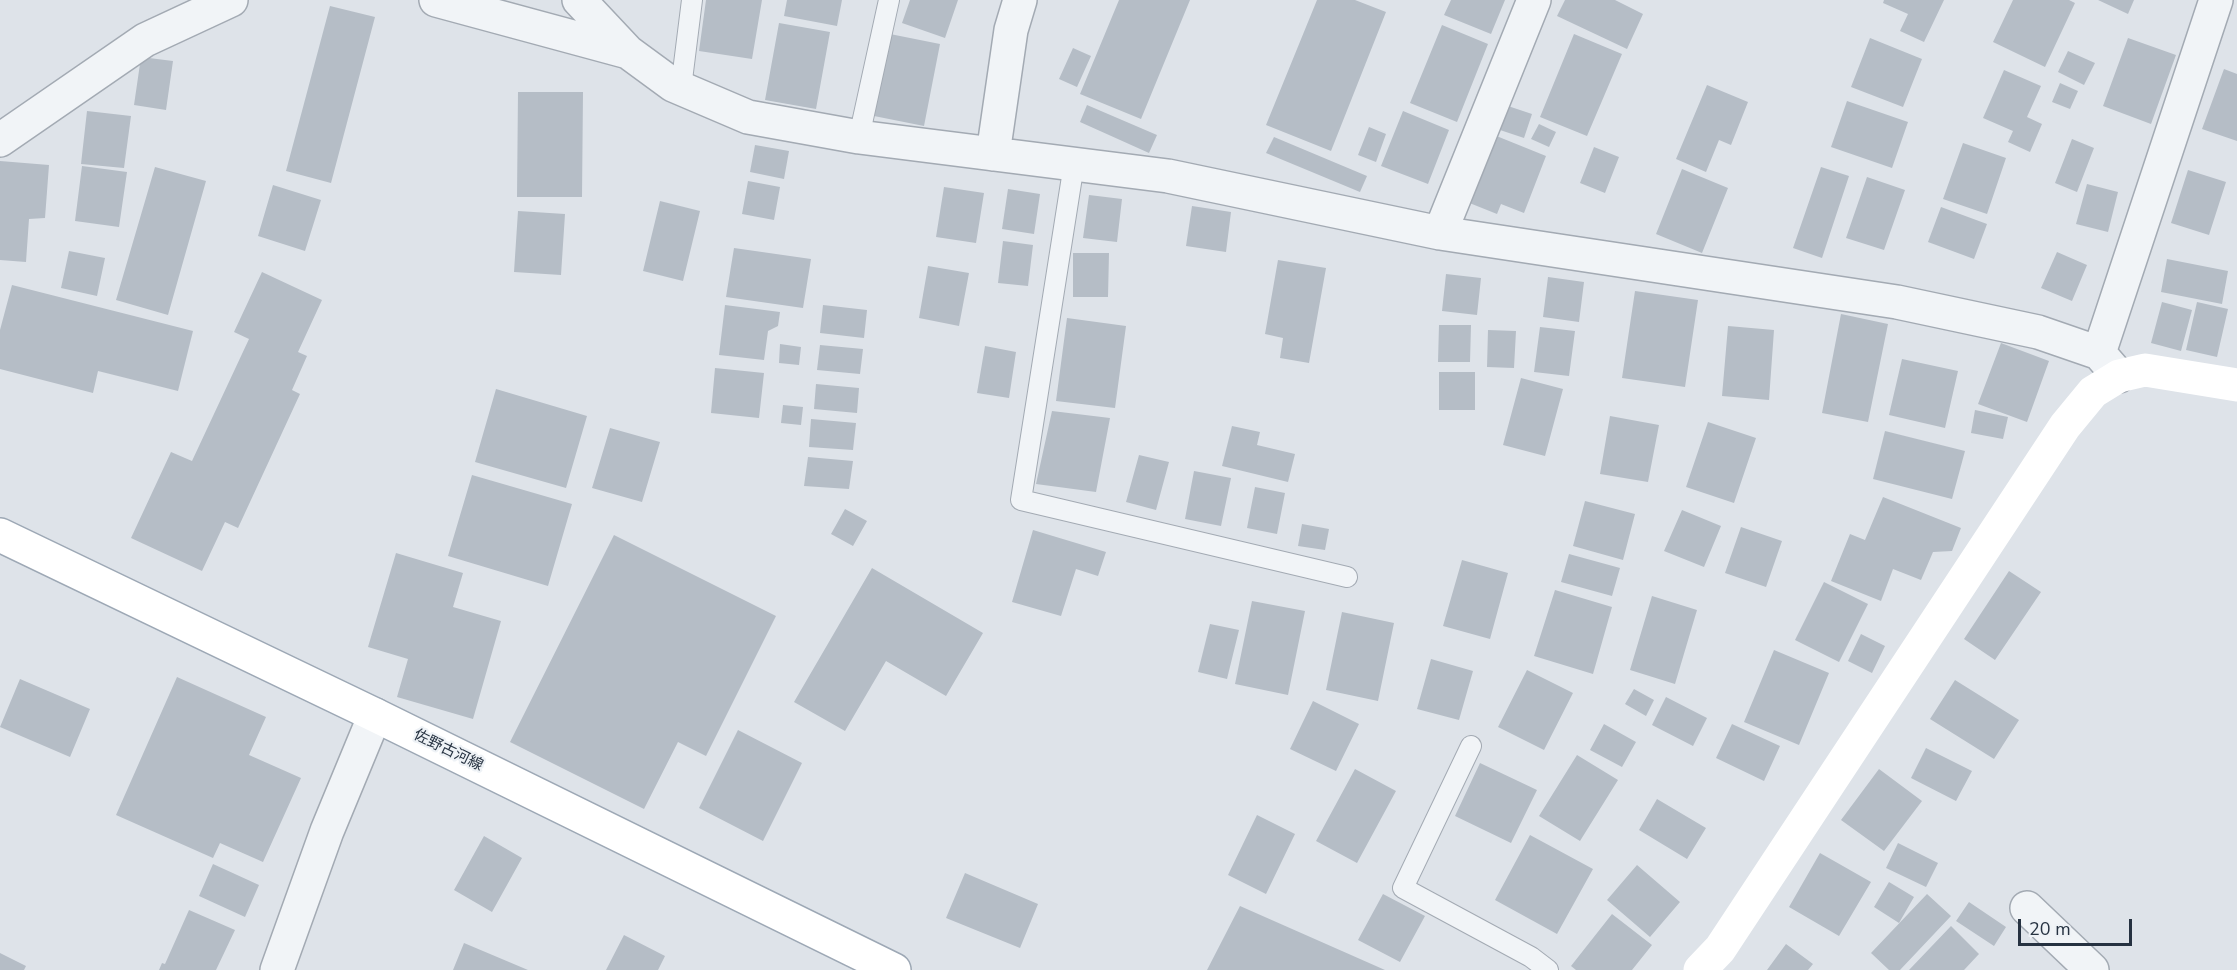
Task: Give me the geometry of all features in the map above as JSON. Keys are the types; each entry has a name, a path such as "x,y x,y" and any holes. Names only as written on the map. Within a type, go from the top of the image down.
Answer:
{"main road":[{"path":"1700,970 1720,949 2066,426 2093,392 2109,364 2237,385"},
{"name":"佐野古河線","path":"0,535 375,715 894,970"}],"street":[{"path":"0,140 145,40 231,0"},
{"path":"436,0 627,52"},
{"path":"579,0 627,52 681,88 747,117 859,137 1168,176 1440,233 1897,302 2038,332 2109,364 2216,0"},
{"path":"993,154 1011,30 1020,0"},
{"path":"1440,233 1534,0"},
{"path":"278,970 327,831 375,715"},
{"path":"2027,908 2092,970"}],"lane":[{"path":"681,88 692,0"},
{"path":"859,137 889,0"},
{"path":"1074,164 1021,500 1347,577"},
{"path":"1471,746 1403,888 1531,957 1548,970"}],"building":[{"path":"706,0 762,0 752,59 699,51"},
{"path":"787,0 842,0 837,26 784,16"},
{"path":"910,0 958,0 945,38 902,23"},
{"path":"1119,0 1190,0 1141,119 1080,94"},
{"path":"1317,0 1355,0 1386,12 1331,151 1266,125"},
{"path":"1451,0 1505,0 1491,34 1444,15"},
{"path":"1565,0 1615,0 1643,14 1627,49 1557,16"},
{"path":"1884,0 1944,0 1924,42 1900,31 1908,14 1883,3"},
{"path":"2013,0 2069,0 2075,3 2045,67 1993,42"},
{"path":"2098,0 2134,0 2128,14"},
{"path":"330,6 375,17 331,183 286,171"},
{"path":"779,23 830,32 816,109 765,100"},
{"path":"1442,25 1488,44 1457,122 1410,103"},
{"path":"890,34 940,44 924,126 874,116"},
{"path":"1574,34 1622,54 1587,136 1540,117"},
{"path":"1870,38 1922,59 1903,107 1851,87"},
{"path":"2128,38 2176,55 2151,124 2103,106"},
{"path":"1073,48 1091,56 1077,87 1059,79"},
{"path":"2068,51 2095,63 2084,85 2058,72"},
{"path":"141,57 173,61 166,110 134,105"},
{"path":"2224,69 2237,74 2237,141 2202,129"},
{"path":"2004,70 2041,86 2027,117 2042,124 2030,152 2008,142 2013,131 1983,118"},
{"path":"2060,83 2078,91 2070,109 2052,102"},
{"path":"1707,85 1748,102 1731,145 1719,140 1706,172 1676,159"},
{"path":"518,92 583,92 582,197 517,197"},
{"path":"1847,101 1908,122 1892,168 1831,147"},
{"path":"1087,105 1157,135 1149,153 1080,122"},
{"path":"1505,105 1532,114 1524,138 1497,129"},
{"path":"87,111 131,116 124,168 81,164"},
{"path":"1403,111 1449,130 1428,184 1381,166"},
{"path":"1539,124 1556,132 1549,147 1531,139"},
{"path":"1369,127 1386,134 1376,162 1358,155"},
{"path":"1494,135 1546,156 1524,213 1501,204 1497,214 1467,202"},
{"path":"1274,137 1367,176 1360,192 1266,153"},
{"path":"2072,139 2094,148 2077,192 2055,183"},
{"path":"1963,143 2006,158 1987,214 1943,199"},
{"path":"755,145 789,151 784,179 750,172"},
{"path":"1594,147 1619,157 1605,193 1580,183"},
{"path":"0,161 49,165 45,218 29,219 26,262 0,260"},
{"path":"82,166 127,172 119,227 75,221"},
{"path":"155,167 206,181 168,315 116,300"},
{"path":"1821,167 1849,176 1822,258 1793,248"},
{"path":"1682,169 1728,188 1702,253 1656,234"},
{"path":"2188,170 2226,182 2209,235 2171,223"},
{"path":"1867,177 1905,190 1884,250 1846,238"},
{"path":"748,181 780,187 774,220 742,214"},
{"path":"2087,184 2118,192 2108,232 2076,224"},
{"path":"273,185 321,200 305,251 258,236"},
{"path":"944,187 984,193 976,243 936,237"},
{"path":"1008,189 1040,194 1034,234 1002,229"},
{"path":"1089,195 1122,199 1117,242 1083,238"},
{"path":"660,201 700,211 683,281 643,271"},
{"path":"1192,206 1231,212 1226,252 1186,246"},
{"path":"1941,207 1987,224 1974,259 1928,242"},
{"path":"518,211 565,214 561,275 514,272"},
{"path":"1003,241 1033,245 1028,286 998,283"},
{"path":"734,248 811,259 803,308 726,297"},
{"path":"69,251 105,258 97,296 61,288"},
{"path":"2057,252 2087,265 2072,301 2041,288"},
{"path":"1073,253 1109,253 1108,297 1073,297"},
{"path":"2167,259 2228,271 2222,304 2161,292"},
{"path":"1278,260 1326,268 1309,363 1280,358 1283,338 1265,334"},
{"path":"928,266 969,273 959,326 919,318"},
{"path":"262,272 322,300 298,352 307,356 292,390 300,394 238,528 225,522 202,571 131,538 171,452 192,461 249,339 234,332"},
{"path":"1446,274 1481,278 1477,315 1442,311"},
{"path":"1548,277 1584,282 1579,322 1543,317"},
{"path":"12,285 193,331 178,391 98,371 93,393 0,369 0,330"},
{"path":"1635,291 1698,300 1685,387 1622,378"},
{"path":"2162,302 2192,310 2181,351 2151,343"},
{"path":"2197,302 2228,309 2217,357 2186,350"},
{"path":"725,305 780,312 778,326 768,331 764,360 719,355"},
{"path":"823,305 867,310 864,338 820,333"},
{"path":"1841,314 1888,324 1868,422 1822,413"},
{"path":"1067,318 1126,326 1115,408 1056,401"},
{"path":"1439,325 1471,325 1470,362 1438,362"},
{"path":"1728,326 1774,330 1769,400 1722,396"},
{"path":"1540,327 1575,331 1569,376 1534,372"},
{"path":"1488,330 1516,331 1514,368 1487,367"},
{"path":"2001,343 2049,361 2027,422 1978,404"},
{"path":"780,344 801,347 799,365 779,363"},
{"path":"820,345 863,349 860,374 817,370"},
{"path":"985,346 1016,352 1009,398 977,393"},
{"path":"1902,359 1958,371 1945,428 1889,415"},
{"path":"715,368 764,373 759,418 711,413"},
{"path":"1439,372 1475,372 1475,410 1439,410"},
{"path":"1521,378 1563,389 1545,456 1503,445"},
{"path":"816,384 859,388 857,413 814,409"},
{"path":"496,389 587,416 566,488 475,462"},
{"path":"783,405 803,407 801,425 781,423"},
{"path":"1975,410 2008,417 2003,439 1971,433"},
{"path":"1052,411 1110,418 1096,492 1036,484"},
{"path":"1610,416 1659,425 1648,482 1600,474"},
{"path":"811,419 856,423 853,450 809,447"},
{"path":"1708,422 1756,438 1734,503 1686,487"},
{"path":"1232,426 1260,432 1257,445 1295,454 1288,482 1222,466"},
{"path":"610,428 660,442 642,502 592,488"},
{"path":"1885,431 1965,451 1952,499 1873,479"},
{"path":"1139,455 1169,462 1156,510 1126,502"},
{"path":"808,457 853,461 849,489 804,486"},
{"path":"1194,471 1231,478 1221,526 1185,519"},
{"path":"472,475 572,504 548,586 448,556"},
{"path":"1255,487 1285,493 1277,534 1247,528"},
{"path":"1883,497 1961,528 1952,551 1933,552 1921,580 1893,569 1881,601 1831,581 1850,534 1865,540"},
{"path":"1585,501 1635,514 1623,560 1573,546"},
{"path":"845,509 867,521 853,546 831,534"},
{"path":"1682,510 1721,526 1704,567 1664,551"},
{"path":"1302,524 1329,529 1325,550 1298,546"},
{"path":"1741,527 1782,541 1766,587 1725,573"},
{"path":"1033,530 1106,552 1098,576 1076,569 1061,616 1012,602"},
{"path":"614,535 776,616 706,756 678,742 644,809 510,742"},
{"path":"396,553 463,573 453,607 501,621 473,719 397,697 408,659 368,647"},
{"path":"1569,554 1620,568 1612,596 1561,582"},
{"path":"1462,560 1508,573 1490,639 1443,626"},
{"path":"872,568 983,633 946,696 886,661 845,731 794,702"},
{"path":"2009,571 2041,592 1995,660 1964,639"},
{"path":"1824,582 1868,604 1839,662 1795,640"},
{"path":"1555,590 1612,607 1593,674 1534,656"},
{"path":"1652,596 1697,610 1675,684 1630,670"},
{"path":"1252,601 1305,611 1288,695 1235,684"},
{"path":"1342,612 1394,623 1378,701 1326,690"},
{"path":"1210,624 1239,630 1227,679 1198,672"},
{"path":"1861,634 1885,646 1872,673 1848,661"},
{"path":"1774,650 1829,673 1799,745 1744,722"},
{"path":"1431,659 1473,671 1459,720 1417,709"},
{"path":"1527,670 1573,693 1544,750 1498,727"},
{"path":"177,677 266,717 249,755 301,778 263,862 220,843 213,858 116,815"},
{"path":"20,679 90,709 70,757 0,727"},
{"path":"1955,680 2019,720 1994,759 1930,719"},
{"path":"1634,689 1654,700 1646,716 1625,704"},
{"path":"1666,697 1707,718 1693,746 1652,725"},
{"path":"1313,701 1359,724 1336,771 1290,749"},
{"path":"1604,724 1636,742 1622,767 1590,750"},
{"path":"1732,724 1780,746 1764,781 1716,758"},
{"path":"738,730 802,763 763,841 699,808"},
{"path":"1926,748 1972,771 1956,801 1911,778"},
{"path":"1577,755 1618,780 1580,841 1539,816"},
{"path":"1480,763 1537,790 1511,843 1455,816"},
{"path":"1355,769 1396,791 1357,863 1316,841"},
{"path":"1879,769 1922,801 1884,851 1841,820"},
{"path":"1657,799 1706,828 1687,859 1639,830"},
{"path":"1257,815 1295,834 1266,894 1228,875"},
{"path":"1530,835 1593,869 1557,934 1495,900"},
{"path":"484,836 522,858 492,912 454,890"},
{"path":"1898,843 1938,863 1926,887 1886,868"},
{"path":"1820,853 1871,882 1839,936 1789,907"},
{"path":"213,864 259,885 245,917 199,896"},
{"path":"1637,865 1680,902 1650,937 1607,900"},
{"path":"965,873 1038,904 1020,948 946,918"},
{"path":"1889,882 1914,897 1899,923 1874,907"},
{"path":"1383,894 1425,916 1400,962 1358,940"},
{"path":"1927,894 1951,916 1900,970 1889,970 1871,953"},
{"path":"1969,902 2006,927 1994,946 1956,921"},
{"path":"1240,906 1385,970 1207,970"},
{"path":"189,910 235,930 216,970 159,970 162,963 165,964"},
{"path":"1612,914 1652,945 1632,970 1576,970 1571,966"},
{"path":"1951,926 1979,954 1964,970 1909,970"},
{"path":"624,935 665,956 658,970 606,970"},
{"path":"464,943 528,970 453,970"},
{"path":"1786,944 1813,964 1808,970 1767,970"},
{"path":"0,953 26,966 24,970 0,970"}]}
